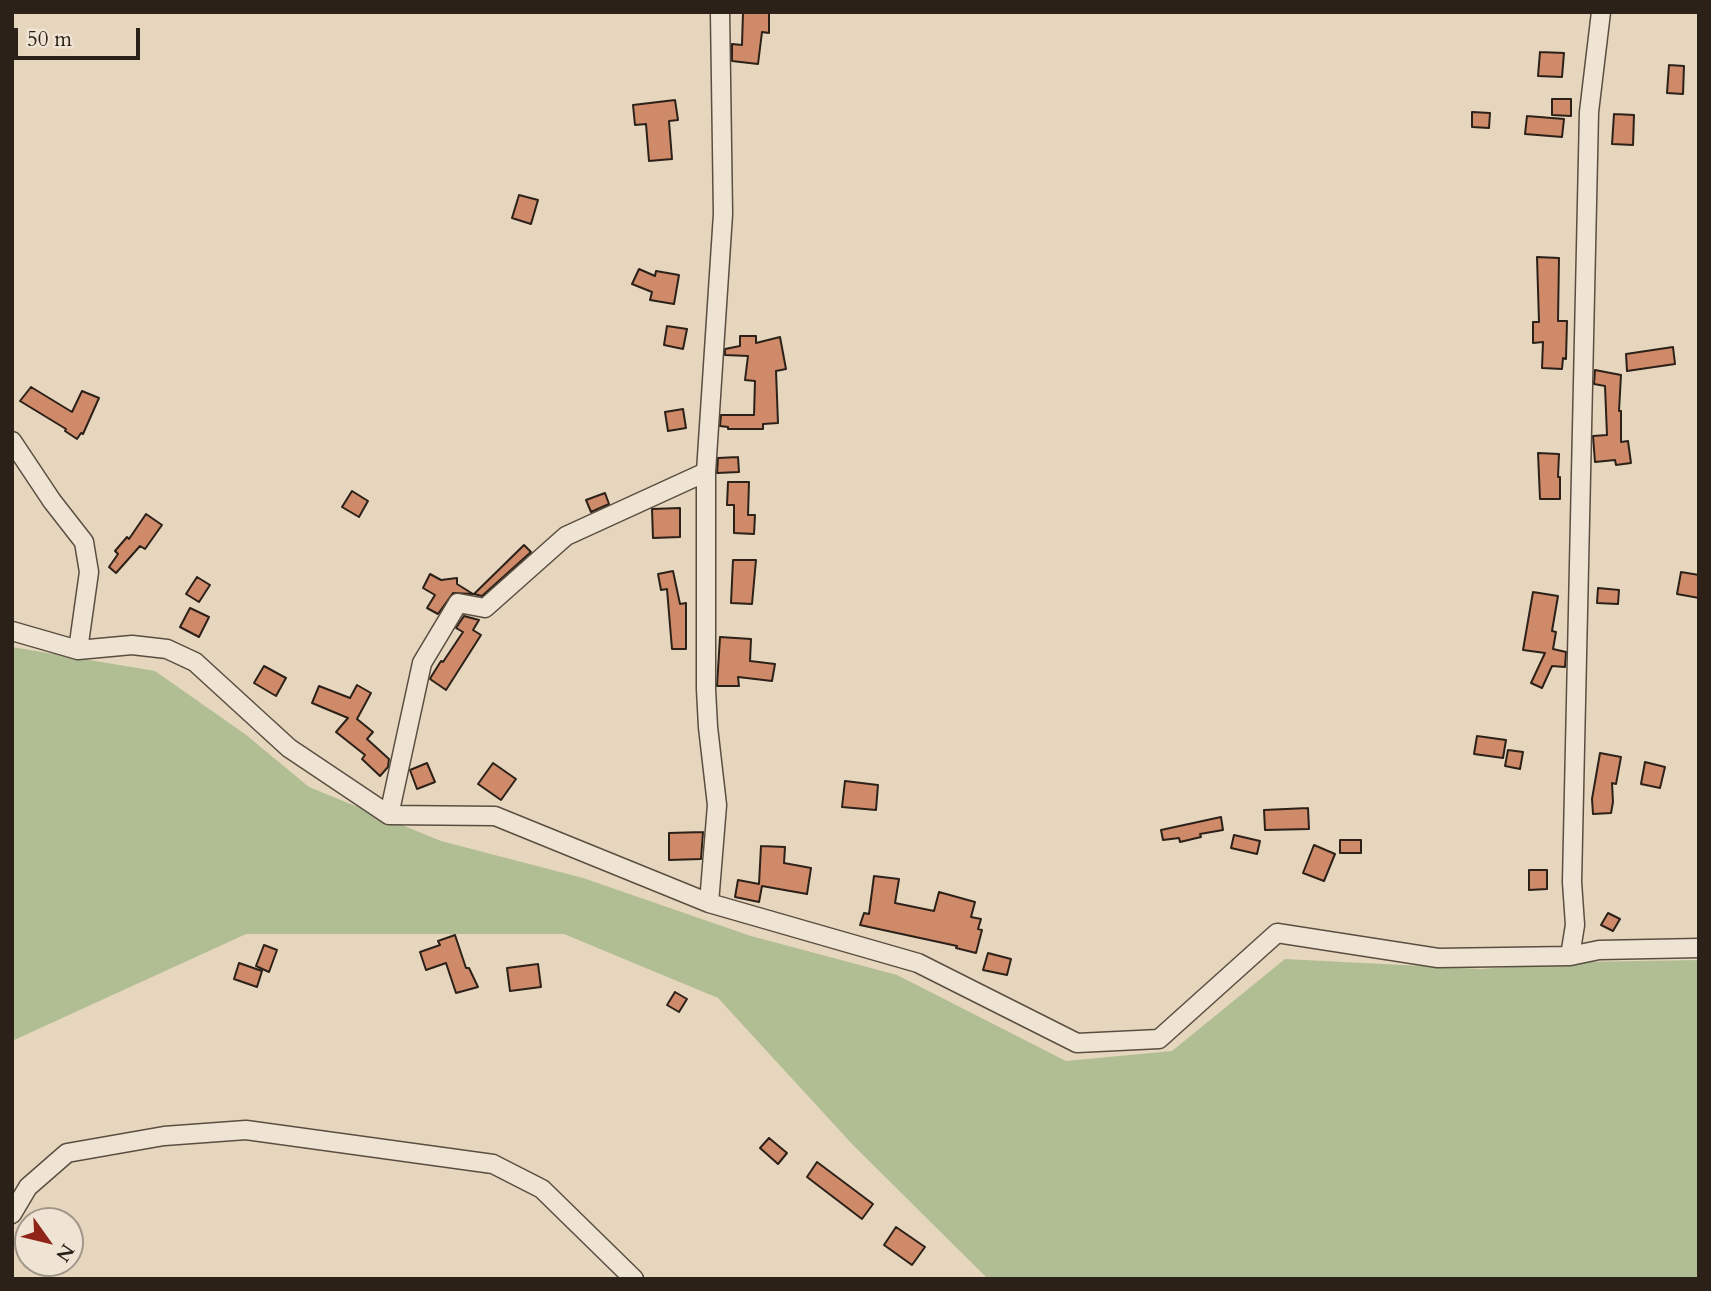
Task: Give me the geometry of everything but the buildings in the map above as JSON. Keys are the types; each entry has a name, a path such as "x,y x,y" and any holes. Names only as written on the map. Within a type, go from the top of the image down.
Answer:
{"street":[{"path":"709,903 717,805 706,689 706,472 723,214 720,12"},
{"path":"1570,956 1575,925 1572,882 1589,113 1601,12"},
{"path":"12,441 51,502 84,542 89,572 78,650"},
{"path":"389,815 422,663 458,603 485,608 566,536 706,472"},
{"path":"12,631 78,650 132,645 166,649 195,663 289,748 389,815 495,816 709,903 918,963 1077,1043 1159,1039 1278,933 1438,958 1570,956 1599,950 1699,948"},
{"path":"12,1214 28,1187 66,1153 164,1136 246,1130 493,1164 542,1189 634,1279"}],"green space":[{"path":"12,647 155,671 245,734 309,787 441,841 583,878 751,936 897,975 1066,1061 1172,1051 1285,959 1481,969 1577,962 1699,960 1699,1279 988,1279 852,1144 718,998 564,934 246,934 12,1041"}]}
